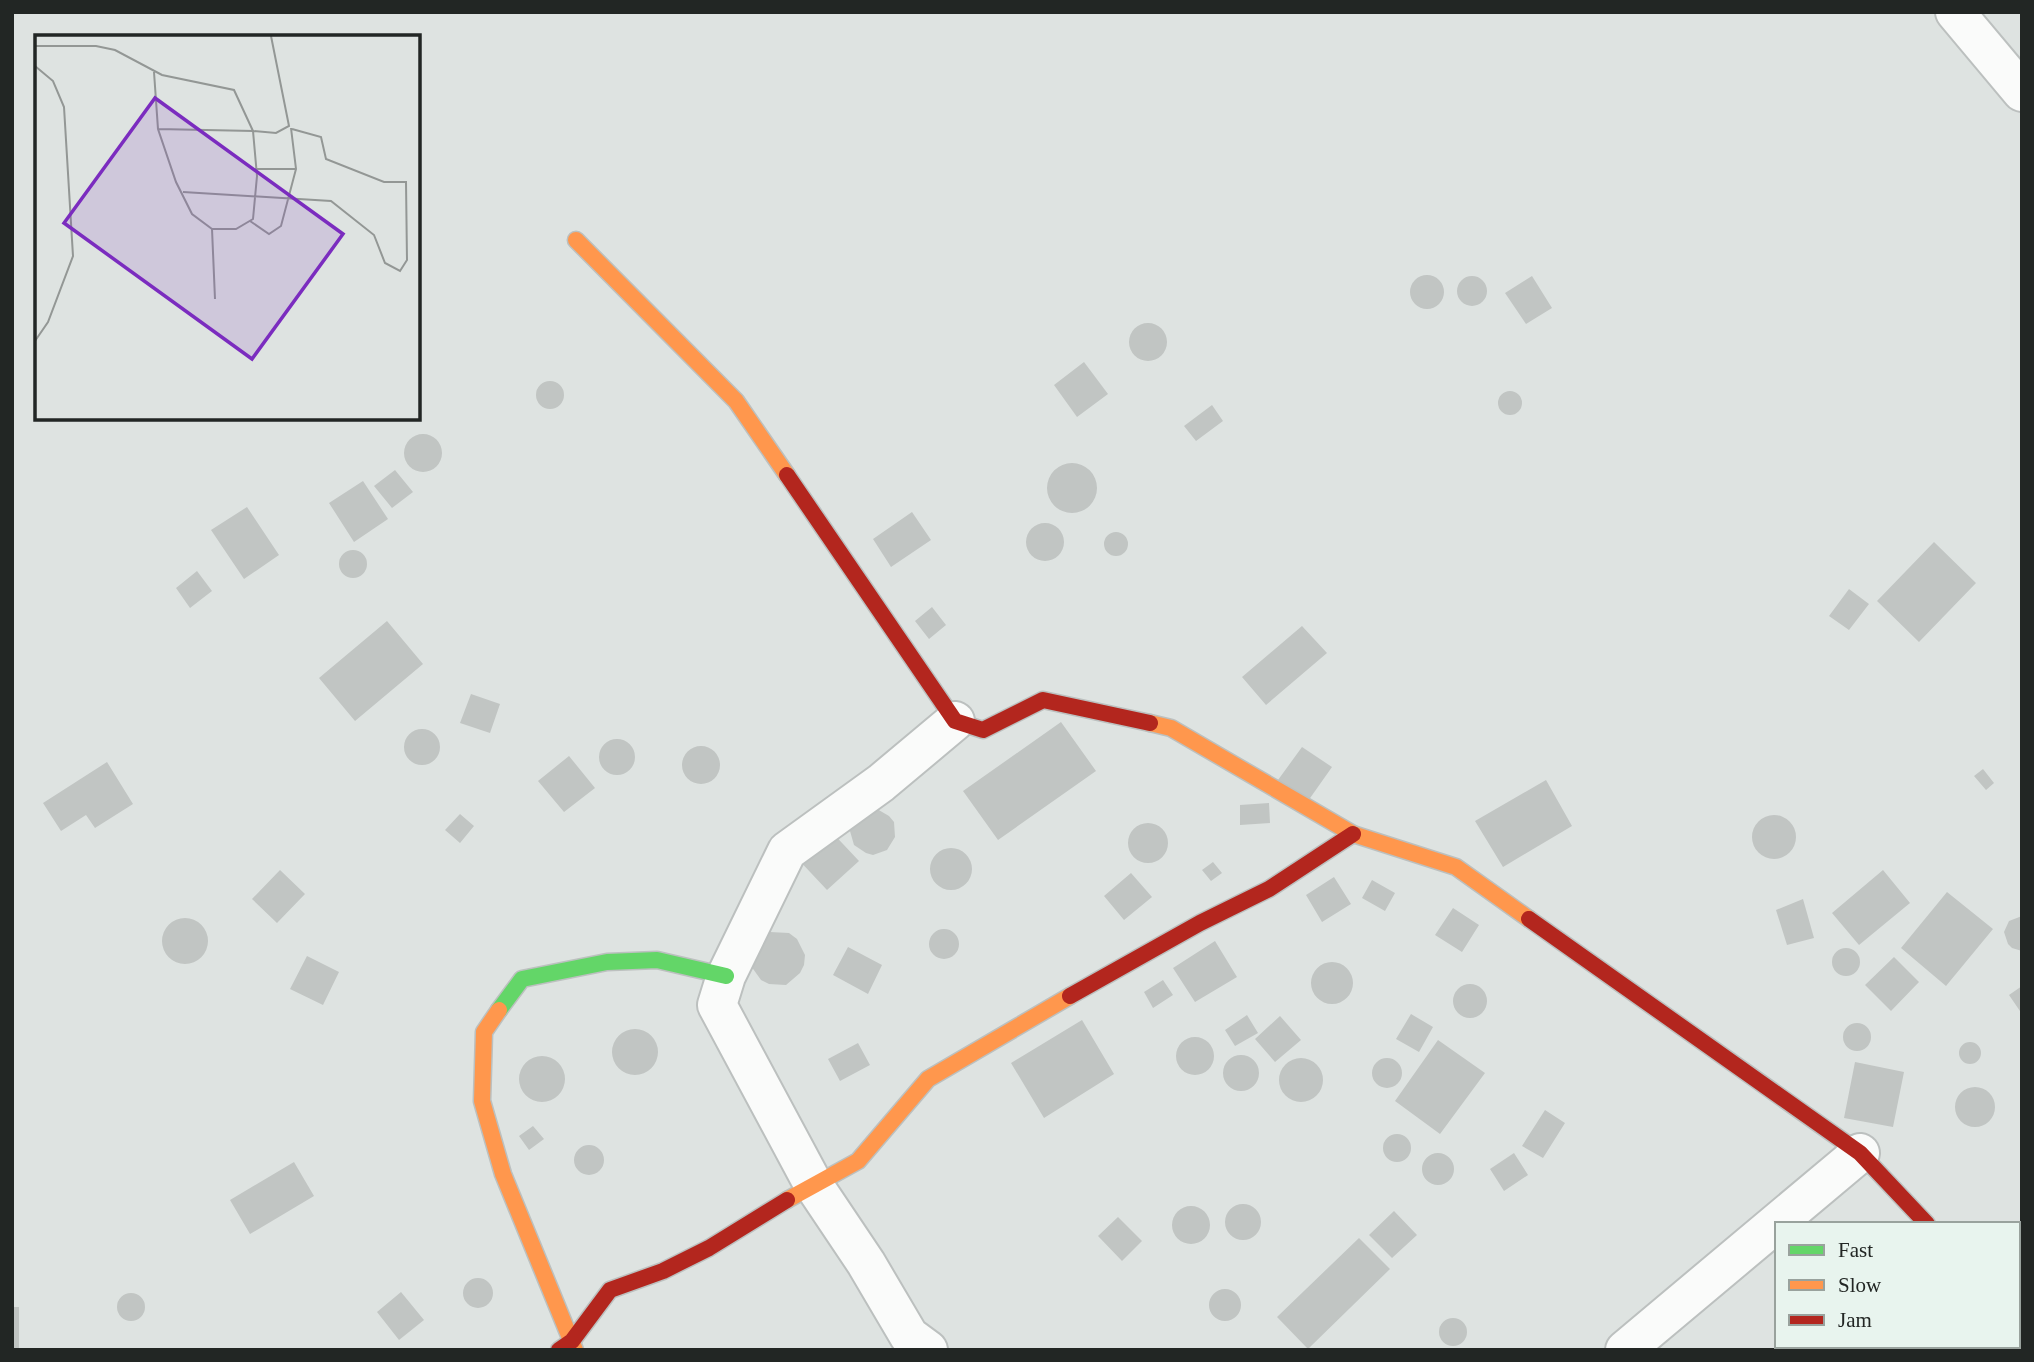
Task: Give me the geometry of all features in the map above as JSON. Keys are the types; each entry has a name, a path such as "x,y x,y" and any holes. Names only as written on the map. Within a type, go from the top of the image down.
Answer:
{"street":[{"path":"1955,12 2022,92"},
{"path":"576,240 736,401 955,720 983,730 1043,701 1171,728 1353,834 1455,867 1860,1153 1925,1222"},
{"path":"928,1350 909,1336 866,1263 813,1184 717,1005 726,976 787,851 881,783 955,720"},
{"path":"569,1347 610,1290 663,1271 709,1248 813,1184 858,1161 928,1079 1063,999 1269,888 1353,834"},
{"path":"569,1347 503,1174 482,1101 484,1032 522,979 607,962 657,960 726,976"},
{"path":"1778,1222 1860,1153"},
{"path":"1625,1350 1775,1224"}],"building":[{"path":"1427,275 1439,280 1444,292 1439,304 1427,309 1415,304 1410,292 1415,280"},
{"path":"1472,276 1483,280 1487,291 1483,302 1472,306 1461,302 1457,291 1461,280"},
{"path":"1532,276 1552,308 1526,324 1505,293"},
{"path":"1148,323 1161,329 1167,342 1161,355 1148,361 1135,355 1129,342 1135,329"},
{"path":"1084,362 1108,394 1077,417 1054,385"},
{"path":"550,381 560,385 564,395 560,405 550,409 540,405 536,395 540,385"},
{"path":"1510,391 1519,394 1522,403 1519,412 1510,415 1501,412 1498,403 1501,394"},
{"path":"1212,405 1223,421 1196,441 1184,426"},
{"path":"423,434 437,439 442,453 437,467 423,472 409,467 404,453 409,439"},
{"path":"1072,463 1090,470 1097,488 1090,506 1072,513 1054,506 1047,488 1054,470"},
{"path":"395,470 413,492 392,508 374,486"},
{"path":"363,481 388,519 354,542 329,503"},
{"path":"247,507 279,555 244,579 211,530"},
{"path":"912,512 931,540 891,567 873,539"},
{"path":"1045,523 1058,529 1064,542 1058,555 1045,561 1032,555 1026,542 1032,529"},
{"path":"1116,532 1125,535 1128,544 1125,553 1116,556 1107,553 1104,544 1107,535"},
{"path":"1934,542 1976,583 1919,642 1877,601"},
{"path":"353,550 363,554 367,564 363,574 353,578 343,574 339,564 343,554"},
{"path":"197,571 212,591 190,608 176,588"},
{"path":"1849,589 1869,604 1849,630 1829,616"},
{"path":"932,607 946,625 929,639 915,621"},
{"path":"387,621 423,664 355,721 319,678"},
{"path":"1302,626 1327,653 1266,705 1242,677"},
{"path":"471,694 500,704 490,733 460,723"},
{"path":"1061,722 1096,771 998,840 963,791"},
{"path":"422,729 435,734 440,747 435,760 422,765 409,760 404,747 409,734"},
{"path":"617,739 630,744 635,757 630,770 617,775 604,770 599,757 604,744"},
{"path":"701,746 714,752 720,765 714,778 701,784 688,778 682,765 688,752"},
{"path":"1302,747 1332,767 1308,801 1278,780"},
{"path":"569,756 595,788 564,812 538,781"},
{"path":"107,762 133,804 95,828 86,815 61,831 43,803"},
{"path":"1983,769 1994,783 1986,790 1974,776"},
{"path":"1546,780 1572,826 1503,867 1475,821"},
{"path":"1269,803 1270,823 1240,825 1240,805"},
{"path":"877,809 894,822 895,837 887,850 873,855 854,845 850,831 852,823"},
{"path":"460,814 474,826 460,843 445,830"},
{"path":"1774,815 1789,822 1796,837 1789,852 1774,859 1759,852 1752,837 1759,822"},
{"path":"1148,823 1162,829 1168,843 1162,857 1148,863 1134,857 1128,843 1134,829"},
{"path":"827,827 859,861 827,890 795,856"},
{"path":"951,848 966,854 972,869 966,884 951,890 936,884 930,869 936,854"},
{"path":"1213,862 1222,873 1211,881 1202,870"},
{"path":"280,870 305,894 277,923 252,899"},
{"path":"1883,870 1910,903 1859,945 1832,913"},
{"path":"1131,873 1152,897 1124,920 1104,896"},
{"path":"1334,877 1351,904 1322,922 1306,895"},
{"path":"1372,880 1395,893 1385,911 1362,898"},
{"path":"1947,892 1993,929 1946,986 1901,948"},
{"path":"1803,899 1814,938 1787,945 1776,910"},
{"path":"1453,908 1479,925 1462,952 1435,935"},
{"path":"2022,916 2022,951 2008,944 2004,932 2009,921"},
{"path":"185,918 201,925 208,941 201,957 185,964 169,957 162,941 169,925"},
{"path":"944,929 955,933 959,944 955,955 944,959 933,955 929,944 933,933"},
{"path":"770,932 789,933 797,939 805,955 800,973 786,985 769,984 761,980 751,966 763,936"},
{"path":"1215,941 1237,977 1195,1002 1173,968"},
{"path":"848,947 882,965 868,994 833,975"},
{"path":"1846,948 1856,952 1860,962 1856,972 1846,976 1836,972 1832,962 1836,952"},
{"path":"307,956 339,972 323,1005 290,989"},
{"path":"1894,957 1919,982 1891,1011 1865,985"},
{"path":"1332,962 1347,968 1353,983 1347,998 1332,1004 1317,998 1311,983 1317,968"},
{"path":"1163,980 1173,995 1153,1008 1144,992"},
{"path":"1470,984 1482,989 1487,1001 1482,1013 1470,1018 1458,1013 1453,1001 1458,989"},
{"path":"2022,986 2022,1014 2009,995"},
{"path":"1411,1014 1433,1027 1419,1052 1396,1039"},
{"path":"1247,1015 1258,1033 1235,1046 1225,1030"},
{"path":"1280,1016 1301,1040 1275,1062 1255,1039"},
{"path":"1082,1020 1114,1074 1044,1118 1011,1063"},
{"path":"1857,1023 1867,1027 1871,1037 1867,1047 1857,1051 1847,1047 1843,1037 1847,1027"},
{"path":"635,1029 651,1036 658,1052 651,1068 635,1075 619,1068 612,1052 619,1036"},
{"path":"1195,1037 1208,1043 1214,1056 1208,1069 1195,1075 1182,1069 1176,1056 1182,1043"},
{"path":"1438,1040 1485,1073 1440,1134 1395,1101"},
{"path":"1970,1042 1978,1045 1981,1053 1978,1061 1970,1064 1962,1061 1959,1053 1962,1045"},
{"path":"858,1043 870,1065 840,1081 828,1059"},
{"path":"1241,1055 1254,1060 1259,1073 1254,1086 1241,1091 1228,1086 1223,1073 1228,1060"},
{"path":"542,1056 558,1063 565,1079 558,1095 542,1102 526,1095 519,1079 526,1063"},
{"path":"1301,1058 1316,1065 1323,1080 1316,1095 1301,1102 1286,1095 1279,1080 1286,1065"},
{"path":"1387,1058 1393,1059 1401,1067 1401,1079 1393,1087 1387,1088 1381,1087 1373,1079 1372,1073 1373,1067 1381,1059"},
{"path":"1855,1062 1904,1072 1893,1127 1844,1118"},
{"path":"1975,1087 1989,1093 1995,1107 1989,1121 1975,1127 1961,1121 1955,1107 1961,1093"},
{"path":"1545,1110 1565,1123 1543,1158 1522,1146"},
{"path":"533,1126 544,1139 529,1150 519,1136"},
{"path":"1397,1134 1407,1138 1411,1148 1407,1158 1397,1162 1387,1158 1383,1148 1387,1138"},
{"path":"589,1145 599,1150 604,1160 599,1170 589,1175 579,1170 574,1160 579,1150"},
{"path":"1438,1153 1449,1158 1454,1169 1449,1180 1438,1185 1427,1180 1422,1169 1427,1158"},
{"path":"1514,1153 1528,1175 1504,1191 1490,1169"},
{"path":"294,1162 314,1196 250,1234 230,1200"},
{"path":"1243,1204 1256,1209 1261,1222 1256,1235 1243,1240 1230,1235 1225,1222 1230,1209"},
{"path":"1191,1206 1205,1211 1210,1225 1205,1239 1191,1244 1177,1239 1172,1225 1177,1211"},
{"path":"1394,1211 1417,1235 1392,1258 1369,1235"},
{"path":"1118,1217 1142,1241 1122,1261 1098,1236"},
{"path":"1359,1238 1390,1269 1308,1349 1277,1317"},
{"path":"478,1278 484,1279 492,1287 492,1299 484,1307 478,1308 472,1307 464,1299 463,1293 464,1287 472,1279"},
{"path":"1225,1289 1236,1294 1241,1305 1236,1316 1225,1321 1214,1316 1209,1305 1214,1294"},
{"path":"401,1292 424,1320 399,1340 377,1312"},
{"path":"131,1293 141,1297 145,1307 141,1317 131,1321 121,1317 117,1307 121,1297"},
{"path":"12,1307 19,1307 19,1348 12,1348"},
{"path":"1453,1318 1463,1322 1467,1332 1463,1342 1453,1346 1443,1342 1439,1332 1443,1322"}],"traffic: fast":[{"path":"499,1010 522,979 607,962 657,960 726,976"}],"traffic: slow":[{"path":"576,240 736,401 787,475"},
{"path":"1150,723 1171,728 1353,834 1456,867 1529,919"},
{"path":"787,1200 858,1161 928,1079 1070,996"},
{"path":"499,1010 484,1032 482,1101 503,1174 575,1350"}],"traffic: jam":[{"path":"787,475 955,721 983,730 1043,700 1150,723"},
{"path":"1070,996 1200,923 1269,889 1353,834"},
{"path":"1529,919 1860,1153 1925,1222"},
{"path":"559,1350 572,1341 610,1290 663,1271 709,1248 787,1200"}]}
